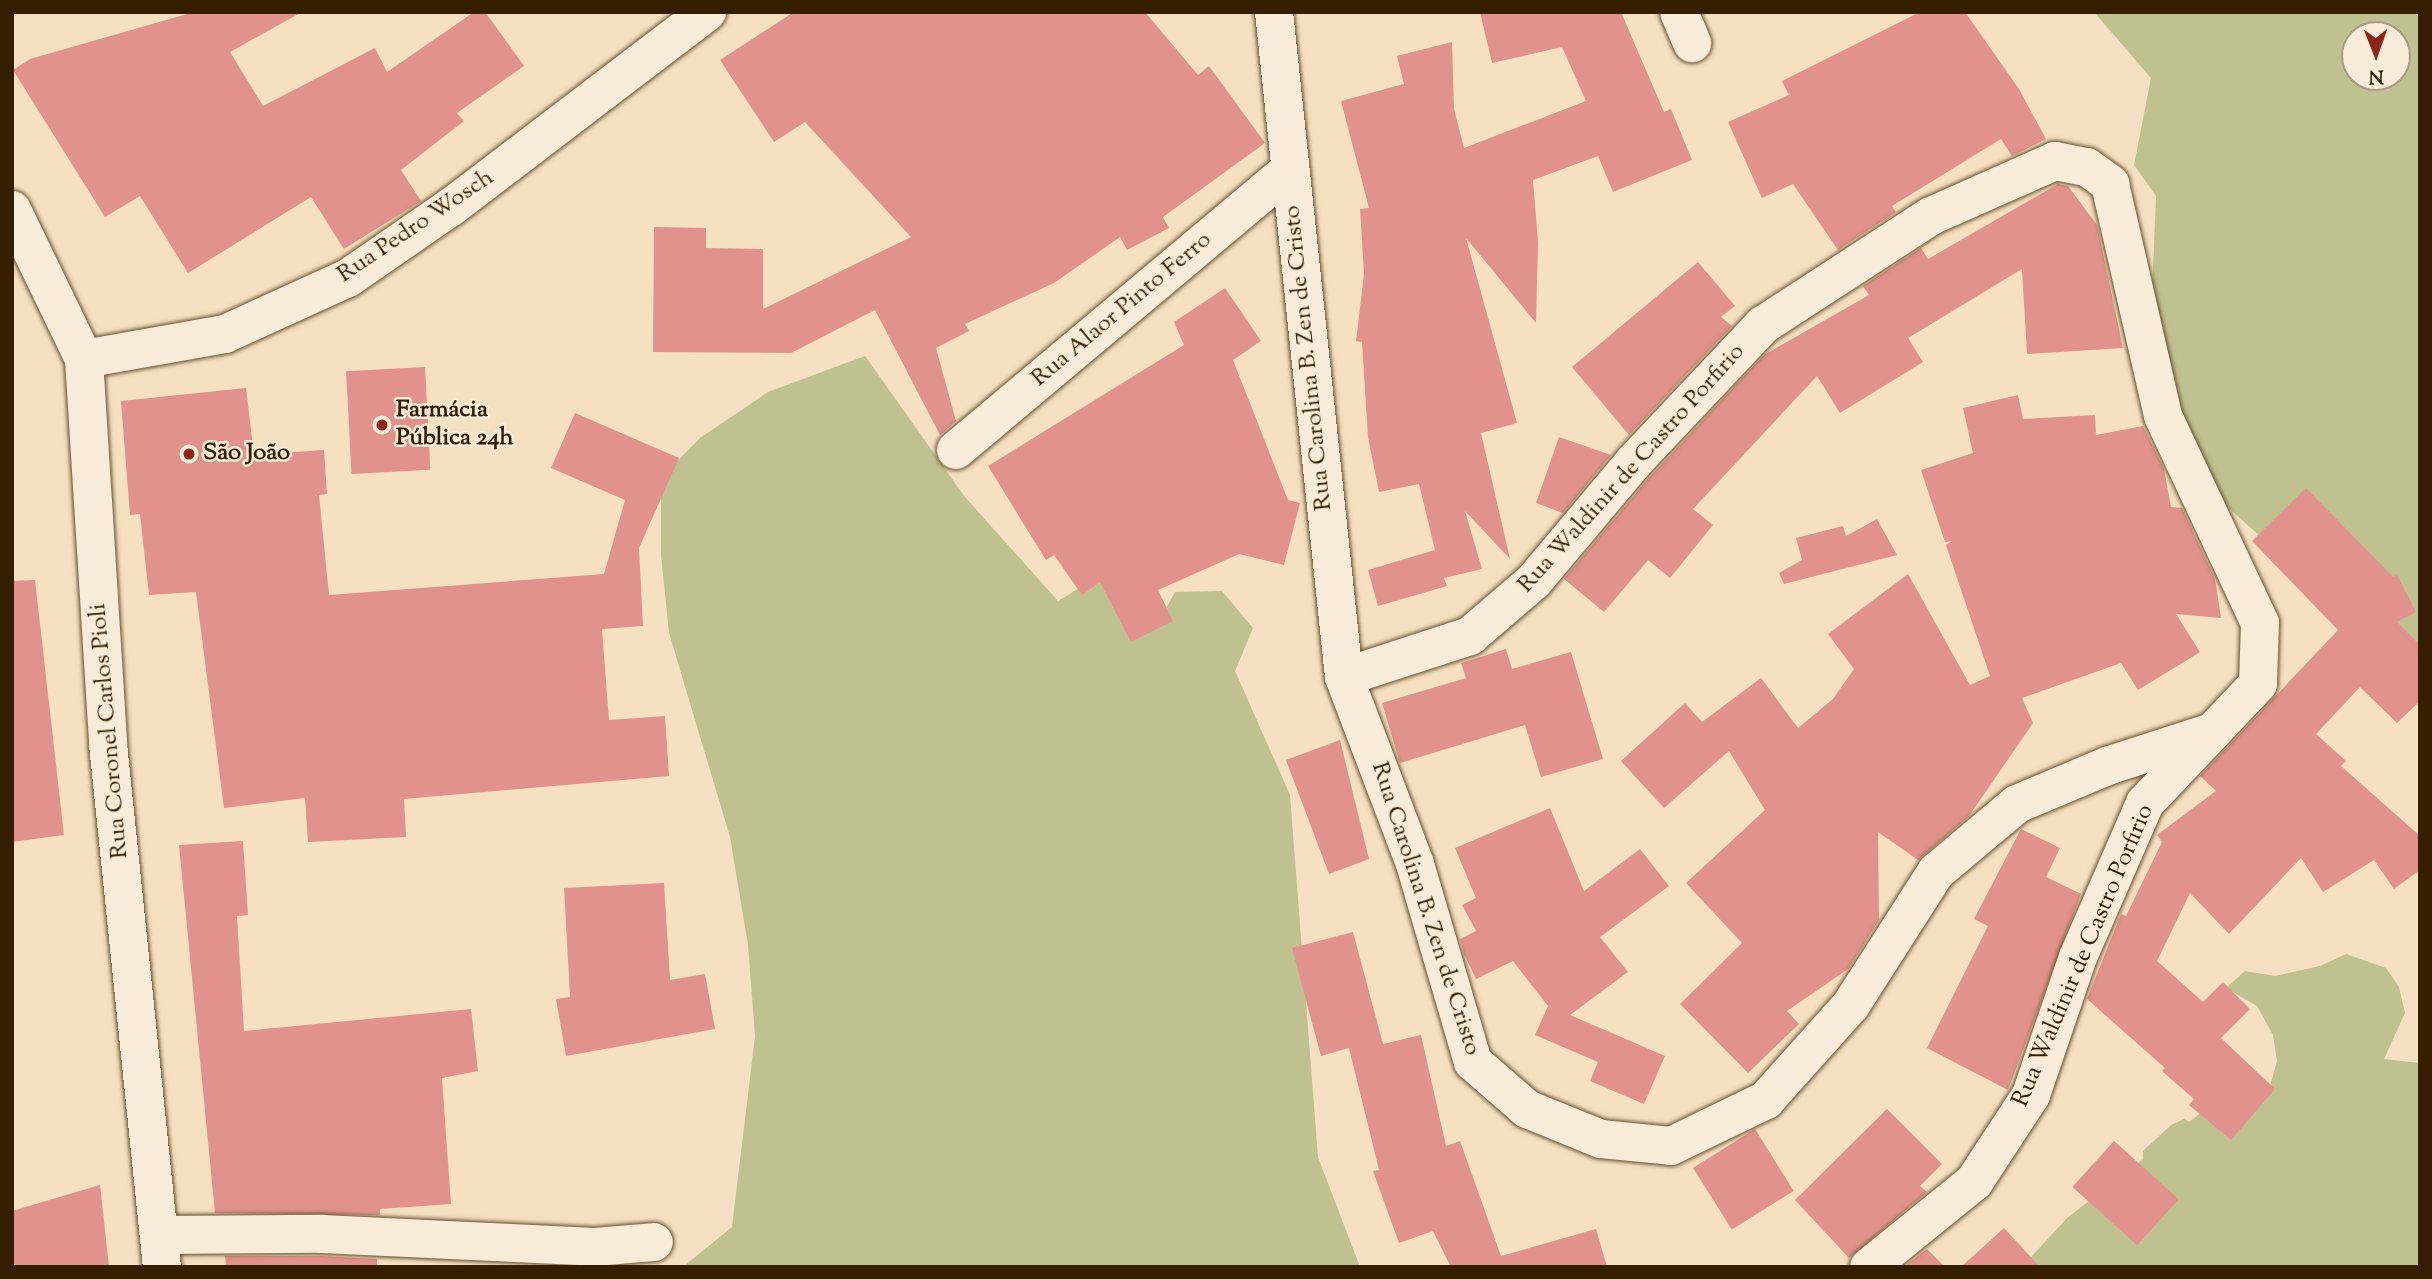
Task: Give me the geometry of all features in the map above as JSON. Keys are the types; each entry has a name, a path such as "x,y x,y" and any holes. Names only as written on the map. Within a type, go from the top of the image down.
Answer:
{"street":[{"name":"Rua Carolina B. Zen de Cristo","path":"1275,12 1288,171 1344,677 1415,864 1473,1062 1527,1109 1601,1139 1671,1146 1766,1100 1851,1005 1936,872 2017,804 2110,765 2208,734"},
{"name":"Rua Pedro Wosch","path":"84,359 225,334 348,278 451,207 689,18"},
{"name":"Rua Waldinir de Castro Porfirio","path":"1344,677 1470,636 1534,581 1633,463 1763,325 1931,216 2054,161 2087,167 2110,184 2163,416 2260,623 2258,684 2208,734 2146,803 2078,957 2031,1095 1973,1182 1869,1267"},
{"name":"Rua Alaor Pinto Ferro","path":"957,450 1288,171"},
{"name":"Rua Coronel Carlos Pioli","path":"12,210 84,359 108,744 161,1251"},
{"path":"161,1251 322,1234 595,1247 654,1242"}],"green space":[{"path":"2094,12 2420,12 2420,682 2186,469 2150,342 2156,196 2134,165 2151,78"},
{"path":"865,356 965,497 1058,601 1108,570 1165,610 1175,592 1222,591 1253,628 1235,671 1290,795 1318,1157 1360,1267 683,1267 732,1227 755,1036 748,945 730,837 669,633 661,555 661,478 700,438 768,392"},
{"path":"2346,954 2386,968 2399,987 2405,1013 2384,1059 2420,1063 2420,1267 2022,1267 2067,1218 2143,1159 2143,1151 2171,1125 2184,1119 2189,1122 2219,1099 2268,1093 2277,1061 2273,1035 2257,1006 2226,988 2245,971 2275,976 2320,966"}],"building":[{"path":"194,12 302,12 230,52 263,106 375,48 387,72 474,12 485,12 524,66 457,113 464,121 401,170 421,201 344,249 311,197 188,273 140,196 105,217 13,70 30,59"},
{"path":"794,12 1145,12 1198,75 1209,66 1265,143 1163,217 1169,228 1127,250 1120,237 1054,283 965,324 969,331 936,348 956,421 940,435 875,310 791,353 653,352 654,227 706,228 706,248 763,249 763,309 911,237 805,122 774,142 720,60"},
{"path":"1480,12 1621,12 1664,112 1671,109 1692,160 1613,192 1598,156 1533,180 1538,242 1536,323 1466,238 1517,423 1481,433 1510,559 1465,511 1482,569 1444,578 1447,586 1378,606 1368,570 1435,550 1419,484 1379,492 1368,437 1362,342 1356,341 1364,274 1360,209 1369,208 1341,101 1404,84 1397,56 1452,42 1454,109 1464,148 1586,101 1562,47 1492,63"},
{"path":"1920,12 1965,12 2019,89 2046,139 2012,156 2001,139 1892,206 1896,212 1838,250 1793,184 1762,198 1728,122 1789,95 1782,81"},
{"path":"2058,184 2068,186 2097,225 2123,348 2027,354 2022,269 1908,338 1923,362 1840,413 1817,376 1693,509 1713,525 1670,578 1648,560 1604,612 1564,579 1649,478 1764,355 1869,295 1863,286 1921,248 1928,259"},
{"path":"1698,262 1735,306 1721,317 1732,326 1629,435 1572,367"},
{"path":"1225,288 1261,341 1233,360 1288,500 1300,503 1284,565 1239,554 1158,590 1173,621 1131,642 1100,582 1082,595 1054,555 1046,560 988,466 1184,345 1174,322"},
{"path":"425,367 430,470 351,474 346,371"},
{"path":"246,388 254,455 324,450 327,494 319,495 329,595 604,574 625,500 551,468 575,413 679,458 639,548 643,626 602,629 609,720 665,716 669,776 404,799 406,837 308,842 305,798 224,808 196,592 149,595 140,514 130,515 121,401"},
{"path":"2018,395 2023,419 2095,415 2096,435 2143,426 2164,469 2171,507 2182,508 2215,579 2221,618 2176,614 2200,652 2138,690 2121,663 2022,698 2033,723 1969,816 1918,860 1878,832 1879,920 1848,969 1787,1011 1799,1024 1748,1073 1680,1004 1742,943 1686,883 1765,810 1729,751 1664,808 1621,761 1685,703 1702,722 1761,678 1798,728 1833,699 1854,669 1828,634 1908,574 1970,685 1990,676 1946,545 1952,541 1945,542 1921,470 1973,453 1963,408"},
{"path":"1559,437 1611,455 1563,513 1536,503"},
{"path":"2306,488 2393,577 2397,575 2416,612 2397,622 2420,645 2420,701 2397,723 2360,687 2316,734 2346,761 2341,766 2420,836 2420,870 2394,889 2374,860 2323,892 2301,858 2229,934 2190,893 2157,961 2203,1002 2223,982 2250,1009 2221,1038 2275,1089 2231,1140 2189,1105 2194,1099 2162,1071 2165,1068 2087,999 2121,914 2126,916 2162,842 2157,835 2216,791 2200,776 2338,630 2252,541"},
{"path":"1877,519 1897,555 1784,584 1779,573 1802,560 1796,538 1843,526 1846,536"},
{"path":"35,580 64,835 12,842 12,581"},
{"path":"1506,649 1512,669 1571,652 1603,759 1541,777 1525,725 1400,763 1382,703 1466,678 1461,663"},
{"path":"1340,740 1369,859 1329,874 1286,760"},
{"path":"1550,808 1584,891 1640,849 1669,886 1600,937 1628,972 1570,1015 1665,1056 1644,1104 1590,1081 1598,1062 1535,1035 1548,1006 1513,961 1476,979 1464,954 1460,939 1476,931 1462,905 1476,898 1455,848"},
{"path":"2021,829 2060,848 2046,877 2081,894 2008,1090 1927,1048 1988,926 1974,919"},
{"path":"243,841 248,915 237,916 244,1031 471,1009 478,1071 442,1078 451,1204 380,1209 380,1215 215,1213 179,845"},
{"path":"664,883 670,980 705,974 715,1029 566,1056 556,999 570,997 564,888"},
{"path":"1353,932 1383,1044 1421,1035 1446,1146 1460,1141 1501,1256 1596,1229 1607,1267 1451,1267 1433,1231 1399,1243 1373,1171 1379,1170 1349,1048 1321,1056 1292,948"},
{"path":"1887,1109 1942,1164 1920,1186 1927,1192 1849,1258 1795,1200"},
{"path":"1755,1129 1794,1191 1732,1230 1693,1168"},
{"path":"2114,1141 2179,1199 2137,1245 2073,1187"},
{"path":"100,1185 109,1267 12,1267 12,1211"},
{"path":"2004,1228 2040,1267 1961,1267"},
{"path":"1927,1249 1945,1267 1904,1267"},
{"path":"225,1256 377,1259 377,1267 226,1267"}],"place":[{"name":"Farmácia Pública 24h","path":"382,425"},
{"name":"São João","path":"189,454"}]}
